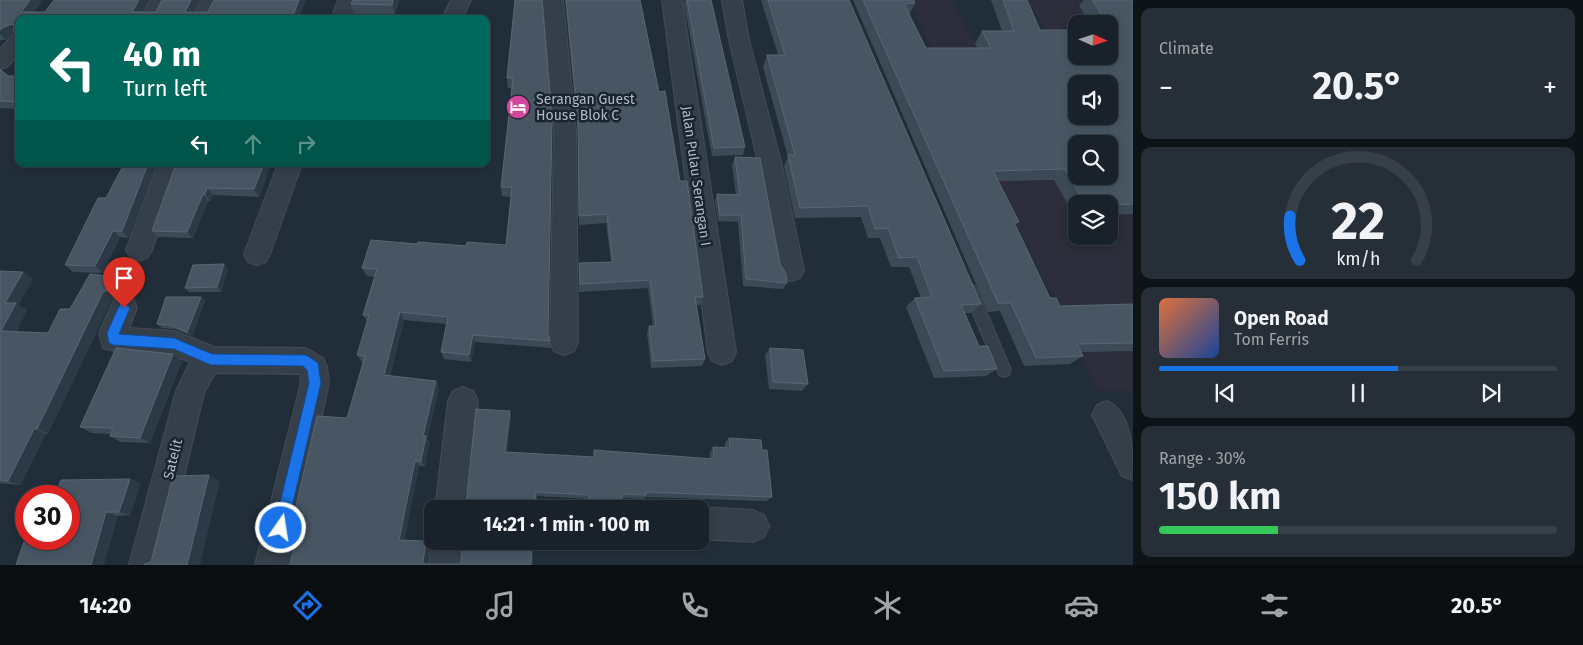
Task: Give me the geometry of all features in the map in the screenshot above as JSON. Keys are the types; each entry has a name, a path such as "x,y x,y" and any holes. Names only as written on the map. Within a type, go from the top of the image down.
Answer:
{"street":[{"path":"152,15 161,0"},
{"path":"203,15 212,0"},
{"path":"342,15 348,0"},
{"path":"454,15 461,0"},
{"path":"553,0 566,131 564,342"},
{"name":"Jalan Pulau Serangan I","path":"672,0 722,352"},
{"path":"732,0 742,52 756,102 780,210 791,270"},
{"path":"0,62 15,45"},
{"path":"139,250 169,167"},
{"path":"258,254 289,167"},
{"path":"124,308 113,333 113,339 174,344 196,351 211,360 306,361 313,367 315,383 272,565"},
{"name":"Satelit","path":"146,565 190,391 203,365 211,360"},
{"path":"452,500 463,401"},
{"path":"1107,415 1133,465"},
{"path":"709,524 753,526"},
{"path":"446,565 447,550"}],"lane":[{"path":"966,280 1004,370"}],"shaded area":[{"path":"908,0 951,0 975,43 1020,43 1068,106 1068,125 1118,125 1118,75 1074,75 1068,65 1118,65 1118,15 1068,15 1068,65 1027,0 1133,0 1133,391 1098,391"}],"building":[{"path":"0,0 30,0 21,12 45,12 54,0 139,0 132,12 156,12 162,0 191,0 185,12 208,12 214,0 299,0 293,15 15,15 15,33 12,24 0,30"},
{"path":"353,0 393,0 392,5 351,4"},
{"path":"515,0 542,0 552,121 548,335 550,341 473,335 469,355 441,352 448,317 400,312 384,375 436,381 423,436 426,436 421,461 415,461 399,540 424,541 423,562 425,564 461,564 462,550 532,550 531,565 290,565 304,510 295,510 317,416 347,418 365,356 357,355 369,315 363,315 377,269 362,268 371,240 466,246 467,242 506,245 512,187 501,187 513,78 507,78"},
{"path":"566,0 640,0 659,92 665,91 680,181 687,181 703,297 695,297 705,359 653,361 649,326 656,326 650,280 580,284 579,263 613,262 607,214 579,216 578,121"},
{"path":"687,0 711,0 745,147 714,148"},
{"path":"768,0 849,0 981,304 961,305 979,346 988,346 997,369 944,371 915,298 932,297 917,257 899,258 888,228 875,229 868,206 800,208 788,155 795,155 767,55 785,55"},
{"path":"863,0 914,0 915,3 904,4 926,48 991,48 982,31 1014,31 1003,0 1027,0 1040,30 1068,30 1068,65 1118,65 1118,15 1102,15 1092,0 1133,0 1133,204 1118,205 1118,195 1080,195 1074,185 1118,185 1118,135 1068,135 1068,174 1065,169 993,171 1019,222 1014,222 1050,298 1056,298 1060,306 1133,304 1133,343 1077,344 1083,356 1036,358 1011,303 998,303"},
{"path":"0,69 8,76 15,76 15,102 0,101"},
{"path":"735,157 760,158 780,264 786,274 787,283 746,279 741,215 720,215 717,194 740,195"},
{"path":"122,167 147,167 122,231 113,231 95,266 65,265 98,198 106,198"},
{"path":"175,167 263,167 254,189 207,188 187,232 152,231"},
{"path":"224,264 217,287 185,288 193,265"},
{"path":"0,271 23,272 5,303 16,303 1,331 48,333 60,309 70,309 90,274 119,277 113,288 103,292 37,429 34,429 8,481 0,480"},
{"path":"166,297 201,297 187,332 170,325 157,324"},
{"path":"116,348 173,354 140,438 110,436 113,428 80,427"},
{"path":"770,348 803,350 808,384 773,382"},
{"path":"476,409 510,411 505,452 594,457 594,450 714,459 713,447 730,448 729,438 761,440 762,450 767,450 772,497 646,492 646,495 622,494 622,500 589,500 589,495 536,492 536,500 467,500"},
{"path":"209,475 187,565 144,565 151,562 173,476"},
{"path":"130,479 119,512 106,512 91,565 16,565 21,550 80,550 80,485 59,485 61,480"}],"place":[{"name":"Serangan Guest House Blok C","path":"518,107"}],"route":[{"path":"124,308 113,333 113,339 174,344 196,351 211,360 306,361 313,367 315,383 281,528"}]}
